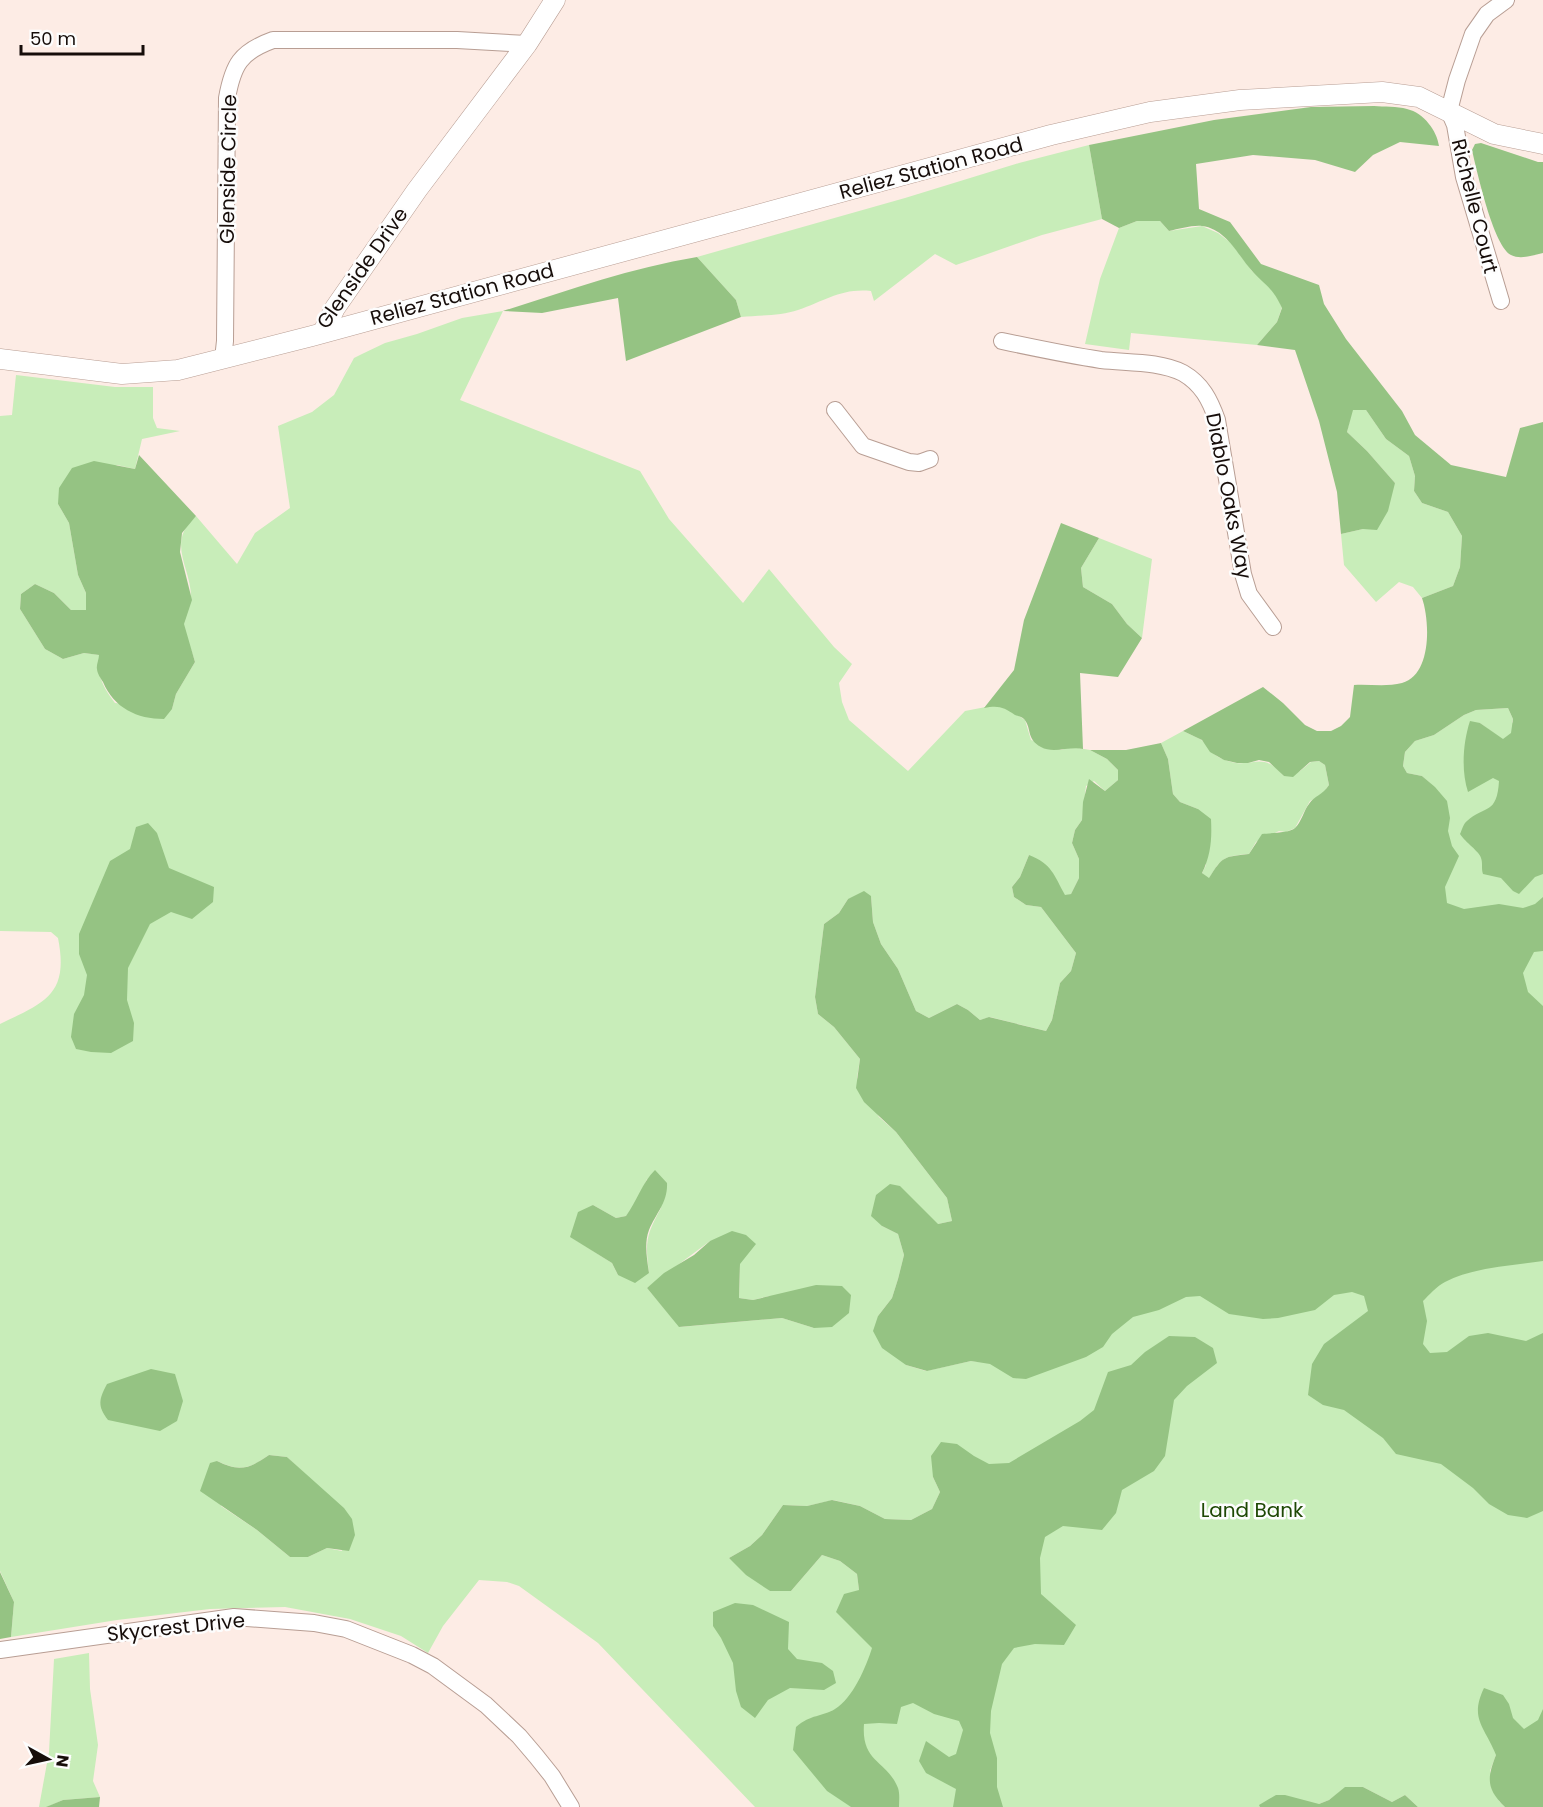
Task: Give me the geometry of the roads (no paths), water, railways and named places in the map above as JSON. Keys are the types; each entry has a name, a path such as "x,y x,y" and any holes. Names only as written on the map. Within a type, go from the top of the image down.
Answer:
{"street":[{"name":"Glenside Drive","path":"0,359 122,374 178,370 322,332 335,308 417,190 527,44 555,0"},
{"path":"1449,111 1473,34 1487,14 1506,0"},
{"name":"Glenside Circle","path":"223,359 228,98 231,79 238,63 249,50 273,40 457,40 527,44"},
{"name":"Reliez Station Road","path":"322,332 1051,135 1150,112 1240,100 1382,92 1419,97 1494,134 1543,144"},
{"name":"Richelle Court","path":"1449,111 1455,125 1464,177 1501,301"},
{"name":"Diablo Oaks Way","path":"1002,341 1099,359 1164,366 1183,374 1198,385 1209,398 1217,420 1243,574 1249,594 1273,627"},
{"path":"836,410 862,446 909,462 919,463 930,459"},
{"name":"Skycrest Drive","path":"0,1650 234,1617 314,1623 346,1629 412,1655 433,1666 478,1698 519,1736 552,1776 571,1807"}],"park label":[{"name":"Land Bank","path":"1252,1510"}]}
